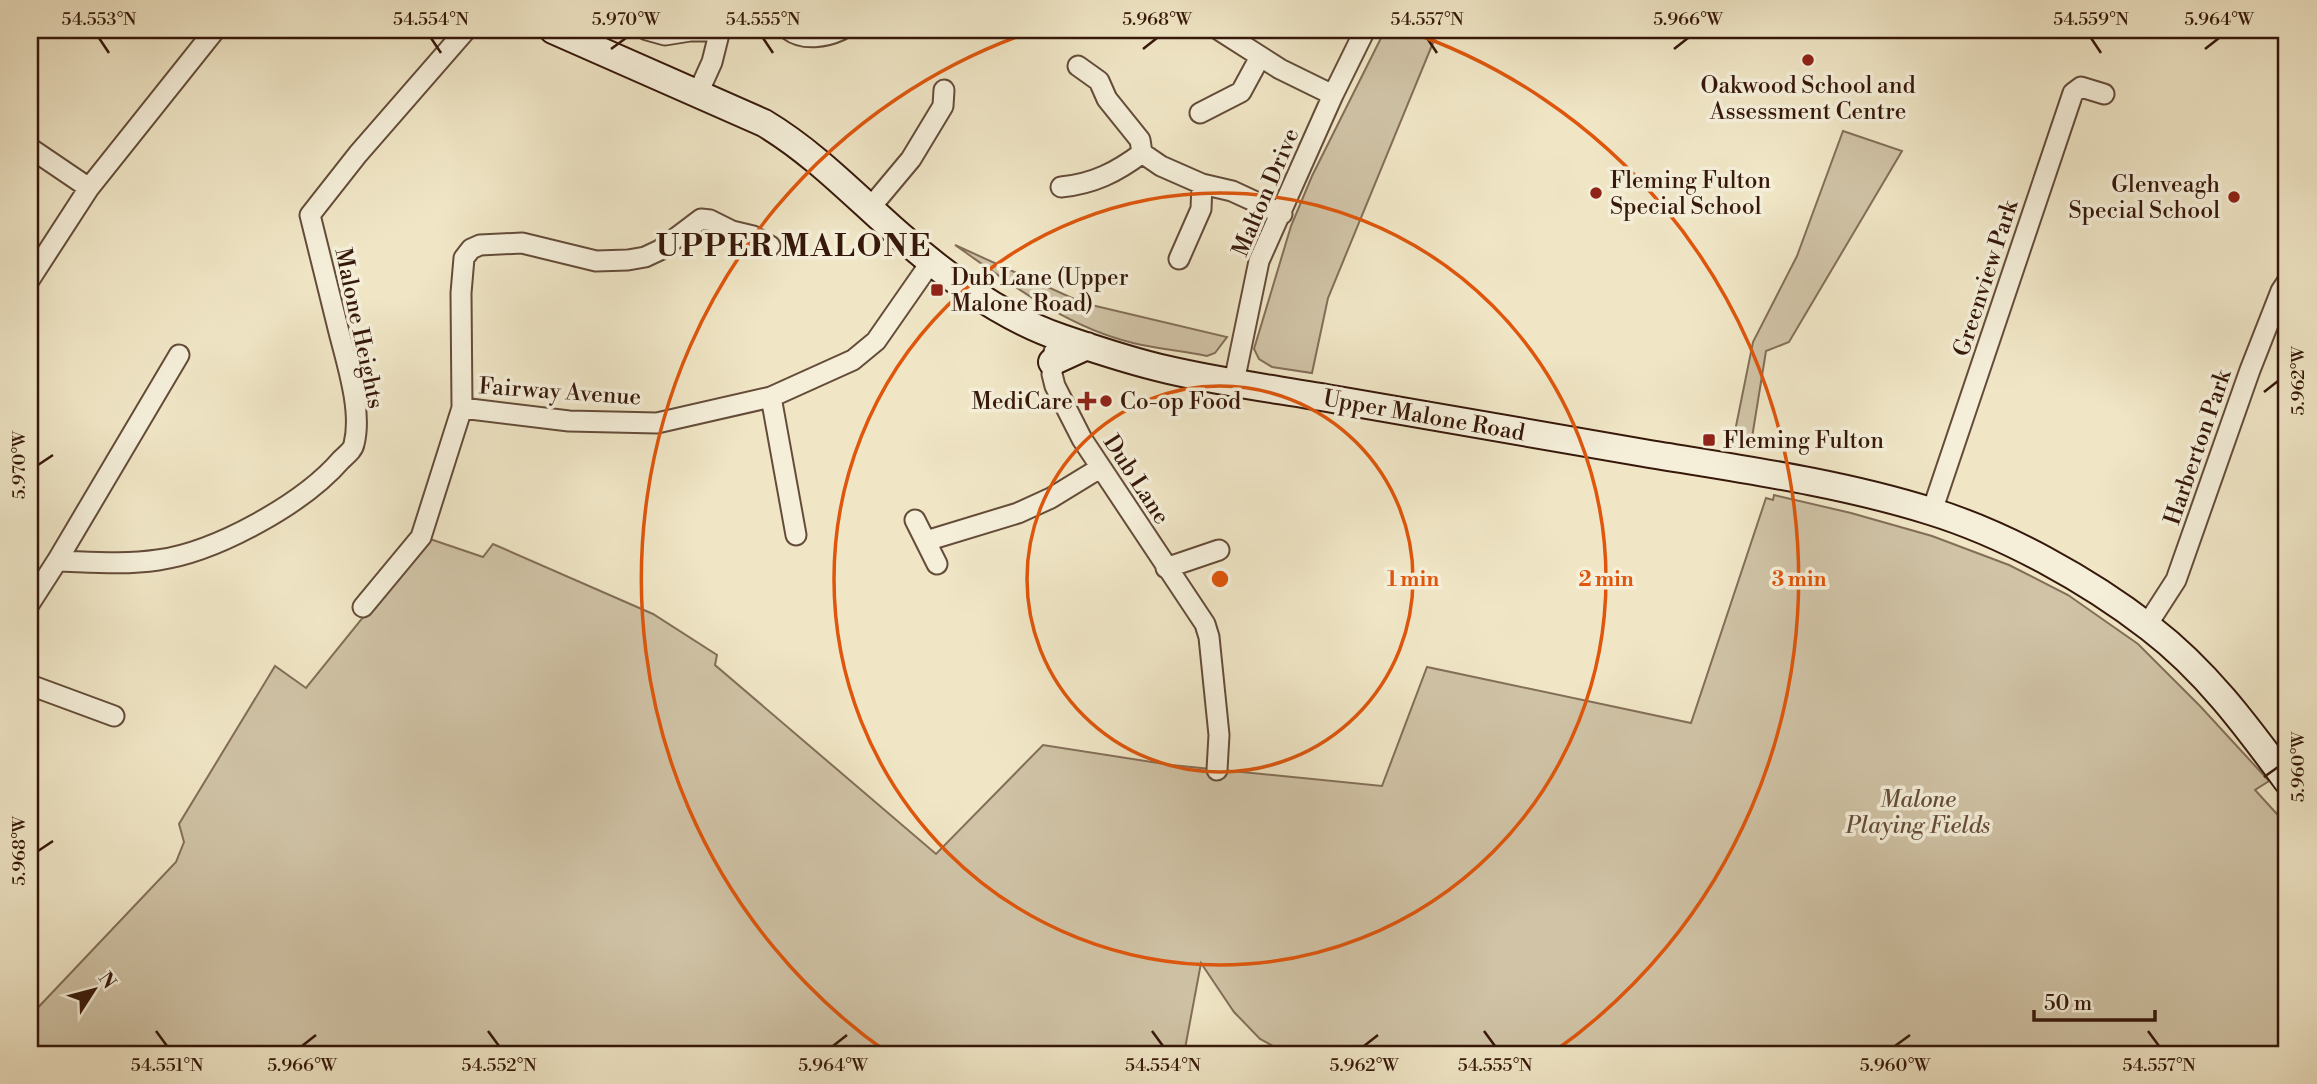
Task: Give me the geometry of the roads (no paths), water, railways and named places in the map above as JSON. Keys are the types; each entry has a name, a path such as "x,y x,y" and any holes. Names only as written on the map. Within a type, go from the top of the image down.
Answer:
{"main road":[{"name":"Upper Malone Road","path":"553,30 764,123 792,139 931,262 976,295 1026,324 1056,350 1087,346 1156,367 1234,382 1850,489 1932,511 1988,533 2043,560 2147,625 2213,686 2287,781"}],"street":[{"path":"30,279 89,188 215,30"},
{"name":"Malone Heights","path":"57,561 125,564 161,560 199,549 271,517 331,472 354,446 356,417 348,369 310,215 358,154 466,30"},
{"path":"648,30 665,34 720,30 712,62 698,93"},
{"path":"789,30 795,34 821,37 841,30"},
{"name":"Malton Drive","path":"1234,382 1259,261 1333,94 1365,30"},
{"path":"1232,33 1260,57 1333,94"},
{"path":"1200,113 1241,92 1260,57"},
{"path":"1078,66 1099,81 1107,99 1140,140 1142,153 1161,166 1202,184 1232,191 1282,214"},
{"name":"Greenview Park","path":"1932,511 2073,93 2081,87 2104,93"},
{"path":"870,208 911,159 943,106 944,90"},
{"path":"30,148 89,188"},
{"path":"1061,187 1083,185 1109,175 1142,153"},
{"path":"1179,259 1201,209 1202,184"},
{"path":"363,607 421,537 462,408 461,293 464,258 471,249 480,245 522,243 596,261 628,260 645,257 660,250 701,219 753,236 770,246"},
{"name":"Fairway Avenue","path":"462,408 569,421 657,423 771,397 853,360 876,341 931,262"},
{"name":"Harberton Park","path":"2147,625 2176,580 2250,370 2287,282"},
{"name":"Dub Lane","path":"1056,350 1052,373 1069,416 1100,468 1205,624 1209,637 1219,735 1217,770"},
{"path":"30,603 179,355"},
{"path":"771,397 796,535"},
{"path":"926,541 1018,513 1051,498 1100,468"},
{"path":"915,520 937,564"},
{"path":"1166,568 1219,550"},
{"path":"30,685 114,716"}],"place":[{"name":"Oakwood School and Assessment Centre","path":"1808,60"},
{"name":"Fleming Fulton Special School","path":"1596,193"},
{"name":"Glenveagh Special School","path":"2234,197"},
{"name":"Dub Lane (Upper Malone Road)","path":"937,290"},
{"name":"MediCare","path":"1087,401"},
{"name":"Co-op Food","path":"1106,401"},
{"name":"Fleming Fulton","path":"1709,440"}],"district":[{"name":"UPPER MALONE","path":"794,246"}],"park label":[{"name":"Malone Playing Fields","path":"1918,812"}]}
